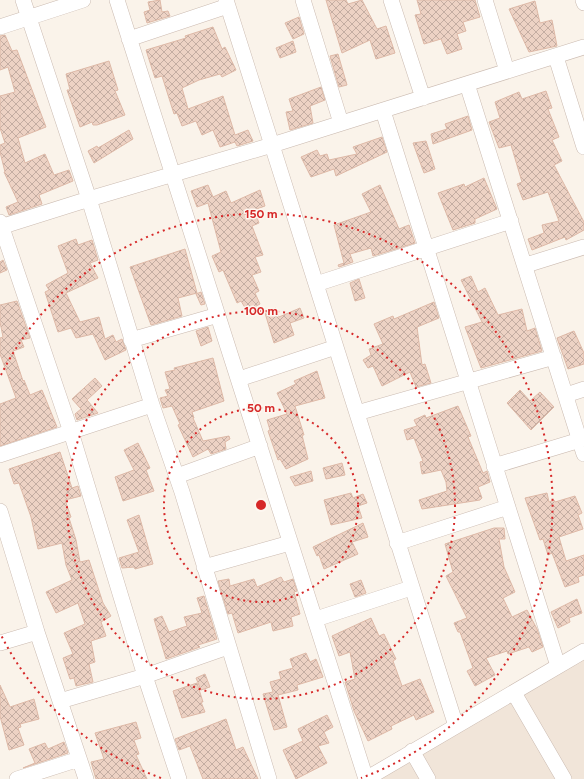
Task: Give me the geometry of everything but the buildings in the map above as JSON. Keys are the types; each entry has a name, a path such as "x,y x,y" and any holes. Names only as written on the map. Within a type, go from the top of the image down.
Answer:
{"street":[{"path":"23,0 89,199 152,405 177,476 269,779"},
{"path":"0,27 83,0"},
{"path":"117,0 366,779 584,650"},
{"path":"303,0 341,123"},
{"path":"392,0 423,98"},
{"path":"485,0 507,71"},
{"path":"129,39 227,3 411,588 456,726"},
{"path":"179,779 145,676 71,432 0,225 272,145 584,47"},
{"path":"556,57 584,147"},
{"path":"467,84 526,266 584,454"},
{"path":"383,111 558,666"},
{"path":"316,284 511,221"},
{"path":"526,266 584,247"},
{"path":"131,340 218,315"},
{"path":"239,379 336,347"},
{"path":"357,413 467,380 554,357"},
{"path":"566,395 584,389"},
{"path":"0,455 152,405"},
{"path":"494,466 580,440"},
{"path":"177,476 260,446"},
{"path":"397,543 508,507"},
{"path":"0,511 3,528 86,779"},
{"path":"204,567 290,542"},
{"path":"316,619 411,588"},
{"path":"0,644 37,632"},
{"path":"60,701 145,676 228,647"},
{"path":"514,692 564,779"},
{"path":"412,751 428,779"},
{"path":"17,779 79,759"}],"shaded area":[{"path":"584,656 584,779 370,779"}]}
